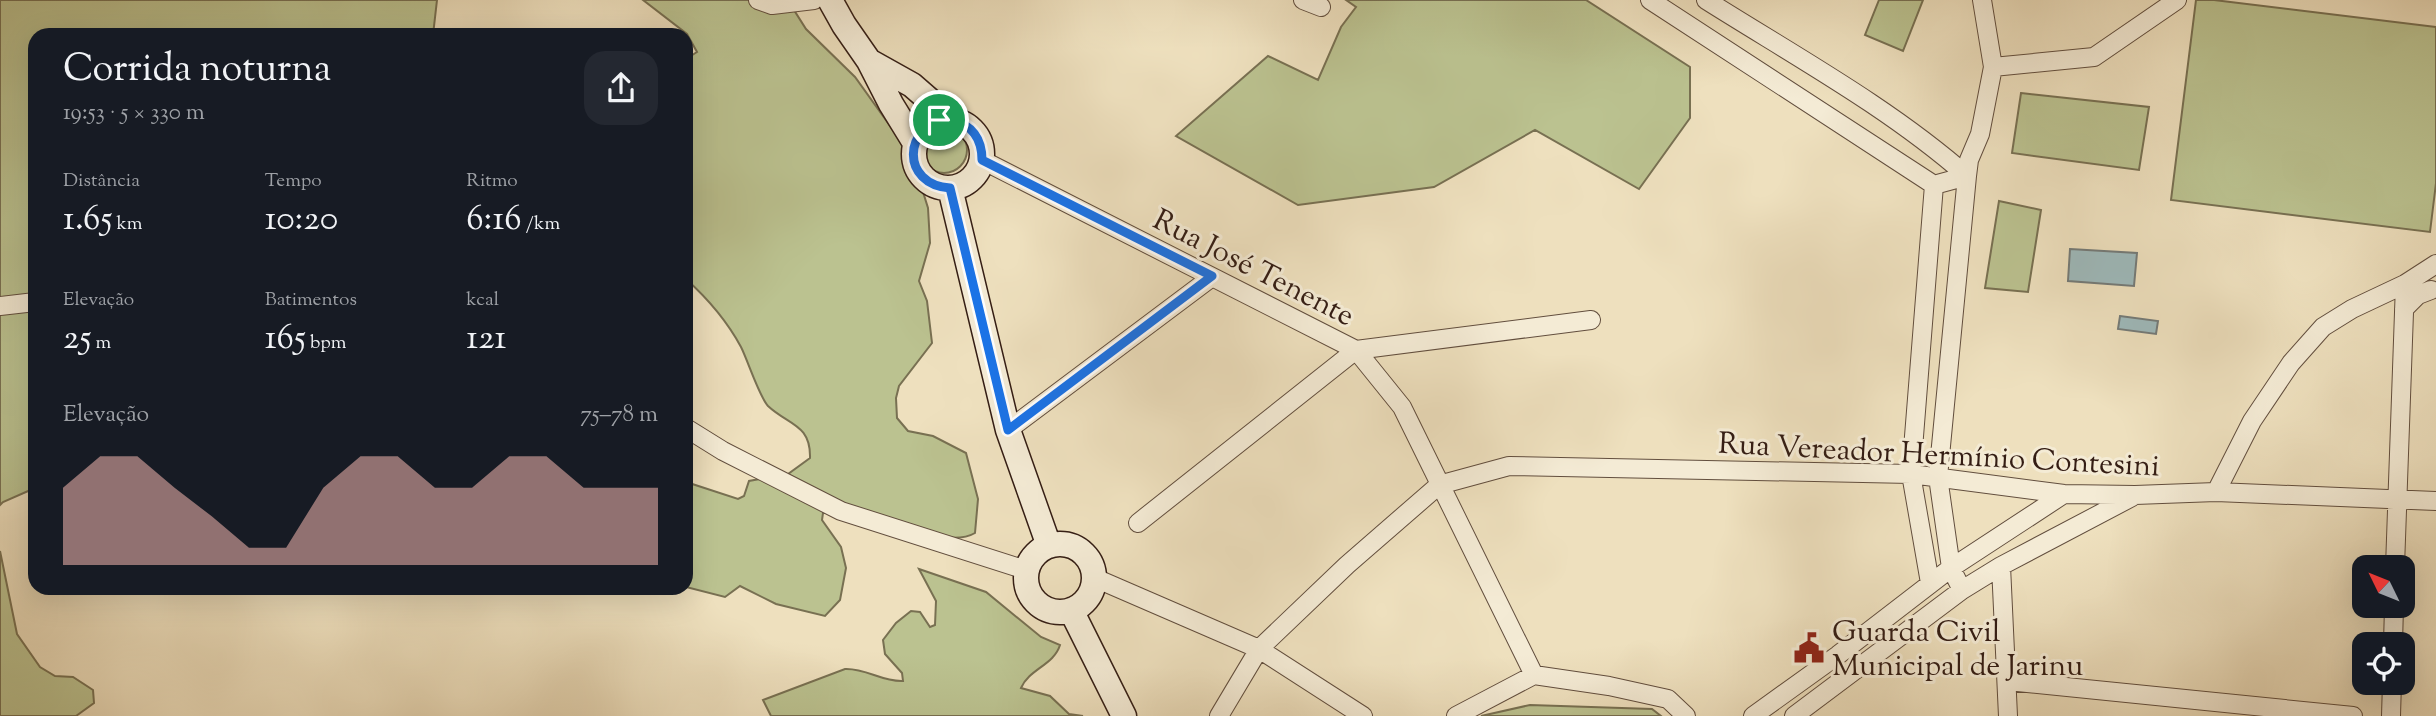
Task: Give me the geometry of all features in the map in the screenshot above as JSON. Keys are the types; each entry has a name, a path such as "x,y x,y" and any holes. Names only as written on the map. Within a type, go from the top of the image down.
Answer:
{"main road":[{"path":"830,0 869,61 915,143"},
{"path":"869,61 912,85 951,119 971,128 978,137 982,160 971,180 961,186 939,187 928,183 920,175 913,154 920,133 929,125 951,119"},
{"path":"950,188 1008,430 1049,546"},
{"path":"1059,544 1080,550 1088,558 1095,578 1088,599 1080,607 1057,613 1045,610 1035,603 1028,593 1026,570 1032,559 1049,546 1059,544"},
{"path":"1071,610 1124,716"}],"street":[{"path":"758,0 772,5 814,0"},
{"path":"1303,0 1321,7"},
{"path":"1650,0 1934,185 1967,176"},
{"path":"1706,0 1900,123 1967,176"},
{"path":"1962,590 1951,568 1938,477 1969,160 1980,134 1993,67 1982,0"},
{"path":"1993,67 2094,57 2177,0"},
{"name":"Rua José Tenente","path":"982,160 1356,350 1402,407 1534,676"},
{"path":"1930,583 1911,474 1934,185"},
{"path":"2216,492 2252,421 2291,363 2323,327 2352,309 2405,284 2433,265"},
{"path":"2433,265 2423,282 2434,290"},
{"path":"1008,430 1212,276"},
{"path":"2395,555 2405,284"},
{"path":"2404,309 2418,295 2434,290"},
{"path":"0,306 28,303"},
{"path":"1138,523 1356,350 1591,320"},
{"path":"693,432 723,451 841,511 1026,570"},
{"name":"Rua Vereador Hermínio Contesini","path":"1439,485 1509,466 1911,474 2064,494 2216,492 2436,501"},
{"path":"1219,716 1259,649 1347,565 1439,485"},
{"path":"1752,716 1838,655 1951,568 2064,494"},
{"path":"1794,716 1962,590 2001,566 2135,495"},
{"path":"2001,566 2008,716"},
{"path":"1095,578 1259,649 1363,716"},
{"path":"1838,655 1850,674"},
{"path":"1456,716 1534,676 1609,686 1668,699 1686,716"},
{"path":"2008,681 2353,716"},
{"path":"2392,695 2392,716"}],"green space":[{"path":"0,0 437,0 434,28 28,28 28,491 0,505"},
{"path":"643,0 792,0 794,10 806,29 855,77 898,137 918,176 928,208 930,243 919,281 927,301 932,343 899,386 896,398 897,418 908,431 933,436 966,453 978,499 975,533 962,537 946,537 909,530 854,513 823,513 822,520 841,547 846,568 840,600 825,616 776,604 740,586 725,597 693,589 693,484 738,499 744,496 749,481 788,474 810,458 807,438 797,426 768,406 735,337 716,310 693,286 693,55 697,52 693,45 693,28 679,28"},
{"path":"1346,0 1586,0 1690,67 1690,118 1639,189 1535,130 1434,187 1298,205 1176,136 1268,56 1318,80 1341,27 1356,7"},
{"path":"1879,0 1923,0 1903,51 1865,35"},
{"path":"2196,0 2436,27 2436,183 2430,232 2171,200"},
{"path":"2021,93 2149,107 2139,170 2012,153"},
{"path":"944,127 960,134 967,150 960,166 944,173 928,166 921,150 928,134"},
{"path":"1999,201 2041,210 2028,292 1985,288"},
{"path":"0,551 17,634 40,667 55,676 73,677 93,690 94,703 76,716 0,716"},
{"path":"919,569 986,592 1041,637 1060,645 1057,652 1030,676 1021,688 1050,696 1069,714 1083,716 771,716 763,700 845,669 903,681 902,673 885,654 883,640 896,623 911,611 920,612 930,627 935,625 936,601"},
{"path":"1530,705 1652,709 1661,716 1481,716"}],"water":[{"path":"2070,249 2137,253 2134,286 2068,281"},
{"path":"2120,316 2158,321 2156,334 2118,329"}],"place":[{"name":"Guarda Civil Municipal de Jarinu","path":"1809,648"}],"route":[{"path":"951,119 971,128 982,148 982,160 1212,276 1008,430 950,188 928,183 915,165 913,154 920,133 939,120 951,119"}]}
